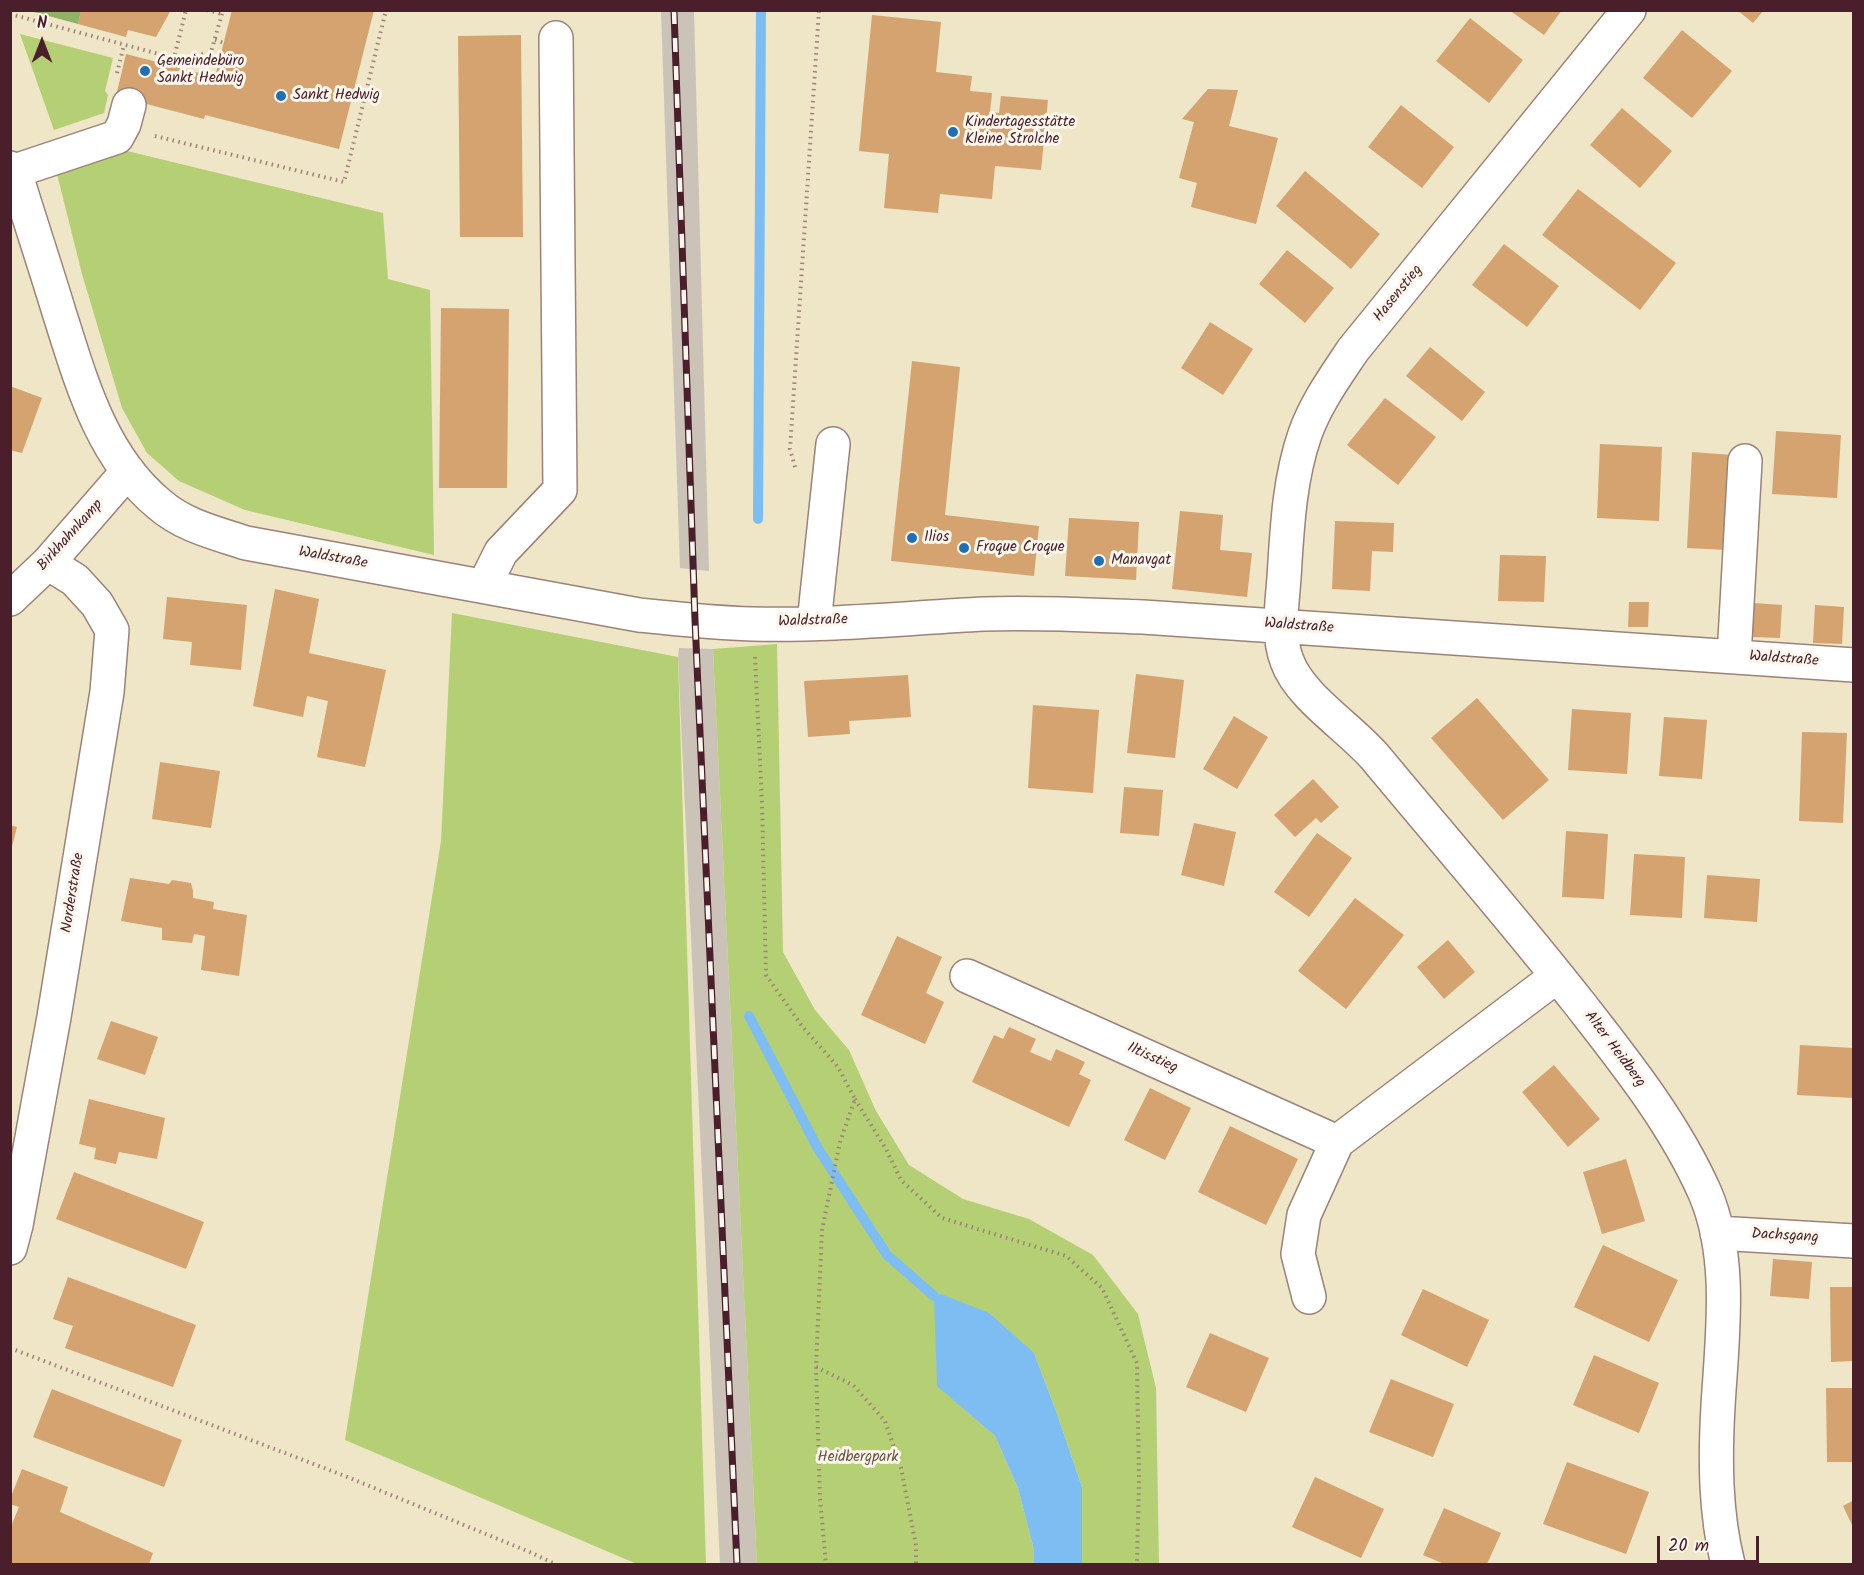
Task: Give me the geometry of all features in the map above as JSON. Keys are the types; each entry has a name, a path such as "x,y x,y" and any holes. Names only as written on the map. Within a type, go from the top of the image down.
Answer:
{"street":[{"name":"Hasenstieg","path":"1281,626 1286,540 1295,469 1305,433 1321,398 1353,351 1629,10"},
{"path":"484,586 501,552 560,490 556,38"},
{"path":"11,170 117,137 124,124 129,105"},
{"name":"Waldstraße","path":"11,170 29,216 83,387 105,437 128,471 160,505 197,527 246,543 639,615 752,624 986,614 1143,617 1854,665"},
{"path":"814,623 833,444"},
{"path":"1734,657 1745,461"},
{"name":"Birkhahnkamp","path":"10,599 48,563 128,471"},
{"name":"Norderstraße","path":"10,1248 56,1005 106,692 112,630 97,604 75,580 48,563"},
{"name":"Alter Heidberg","path":"1281,626 1286,659 1296,679 1310,695 1363,743 1557,976 1626,1063 1676,1138 1705,1193 1717,1233 1722,1268 1723,1335 1716,1474 1721,1537 1728,1564"},
{"name":"Iltisstieg","path":"967,976 1337,1142"},
{"path":"1309,1297 1298,1254 1304,1215 1337,1142 1557,976"},
{"name":"Dachsgang","path":"1717,1233 1854,1241"}],"path":[{"path":"172,66 186,10"},
{"path":"10,14 181,59 212,52 223,12 207,10"},
{"path":"196,146 344,182 386,10"},
{"path":"796,472 790,449 819,10"},
{"path":"215,40 224,43"},
{"path":"752,624 762,803 766,975 802,1026 838,1067 886,1149 901,1180 942,1218 1066,1256 1102,1288 1137,1363 1139,1480 1137,1564"},
{"path":"826,1564 820,1499 816,1367 822,1230 840,1142 855,1099"},
{"path":"10,1348 345,1476 555,1564"},
{"path":"816,1367 853,1385 885,1421 901,1468 916,1545 916,1564"}],"shaded area":[{"path":"661,11 694,11 709,571 680,568"},
{"path":"679,648 713,649 757,1564 720,1564"}],"green space":[{"path":"30,11 81,11 78,24"},
{"path":"20,34 113,58 105,91 108,95 104,113 54,130"},
{"path":"123,150 383,213 388,279 430,290 434,555 245,510 179,481 147,453 122,408 82,274 57,174"},
{"path":"452,613 678,657 706,1564 637,1564 345,1440 441,841"},
{"name":"Heidbergpark","path":"777,644 783,952 815,1010 849,1050 876,1111 909,1165 963,1199 1029,1219 1093,1255 1138,1314 1156,1388 1159,1564 1082,1564 1082,1487 1034,1353 937,1385 995,1436 1018,1488 1034,1550 1034,1564 757,1564 713,649"}],"water":[{"path":"941,1294 989,1313 1034,1353 1082,1487 1082,1564 1034,1564 1034,1550 1018,1488 995,1436 937,1386 934,1296"}],"building":[{"path":"81,10 171,10 156,37 128,30 126,37 78,24"},
{"name":"Sankt Hedwig","path":"232,10 374,10 339,149 205,115 204,119 116,96 126,54 215,77"},
{"path":"1509,10 1562,10 1544,35"},
{"path":"1737,10 1764,10 1753,23"},
{"name":"Kindertagesstätte Kleine Strolche","path":"872,15 941,22 936,72 972,76 970,91 992,93 990,112 999,113 1001,96 1048,100 1041,170 995,166 992,199 940,194 938,213 884,208 889,154 859,151"},
{"path":"1470,18 1523,60 1489,103 1436,61"},
{"path":"1682,30 1732,71 1692,118 1643,78"},
{"path":"521,35 523,237 460,237 458,36"},
{"path":"1208,89 1238,90 1229,126 1278,138 1256,224 1191,207 1197,183 1179,178 1194,122 1182,119"},
{"path":"1401,105 1454,147 1422,188 1368,147"},
{"path":"1622,108 1672,151 1640,188 1590,145"},
{"path":"1305,171 1380,234 1351,269 1276,206"},
{"path":"1578,189 1676,263 1640,310 1542,235"},
{"path":"1504,244 1559,286 1527,327 1472,285"},
{"path":"1287,250 1334,288 1305,323 1259,284"},
{"path":"441,308 509,309 507,488 439,488"},
{"path":"1210,322 1253,349 1223,395 1181,368"},
{"path":"1430,347 1485,392 1462,421 1406,376"},
{"path":"912,361 960,367 945,515 1039,526 1034,576 891,561"},
{"path":"10,386 42,398 22,453 10,450"},
{"path":"1385,398 1436,437 1398,485 1347,445"},
{"path":"1776,431 1841,435 1837,498 1772,494"},
{"path":"1600,444 1662,447 1659,521 1597,518"},
{"path":"1692,452 1732,455 1727,550 1687,548"},
{"path":"1180,511 1223,515 1220,550 1252,553 1247,597 1172,589"},
{"path":"1069,518 1139,522 1136,580 1065,576"},
{"path":"1335,521 1394,523 1393,552 1372,551 1370,591 1332,589"},
{"path":"1500,555 1546,556 1544,602 1498,601"},
{"path":"275,589 319,599 309,653 386,670 365,767 317,757 328,701 307,696 303,717 253,706"},
{"path":"167,597 247,605 241,670 190,665 192,642 163,639"},
{"path":"1629,602 1649,602 1648,627 1628,627"},
{"path":"1754,603 1782,605 1780,638 1752,637"},
{"path":"1815,605 1844,607 1842,644 1813,643"},
{"path":"1136,674 1184,680 1175,758 1127,753"},
{"path":"908,675 911,717 849,721 850,734 808,737 804,681"},
{"path":"1477,698 1549,780 1503,820 1431,738"},
{"path":"1033,705 1099,710 1093,793 1028,788"},
{"path":"1572,709 1631,713 1627,774 1568,770"},
{"path":"1234,716 1268,737 1237,789 1203,769"},
{"path":"1664,717 1707,720 1702,779 1659,776"},
{"path":"1802,732 1847,733 1843,823 1799,821"},
{"path":"160,762 220,771 211,828 152,819"},
{"path":"1313,779 1339,807 1321,823 1316,818 1295,837 1274,815"},
{"path":"1124,787 1163,790 1159,836 1120,833"},
{"path":"1194,823 1236,832 1224,886 1181,875"},
{"path":"10,825 17,827 11,850 10,850"},
{"path":"1566,831 1608,834 1604,899 1562,897"},
{"path":"1317,833 1352,858 1309,917 1274,892"},
{"path":"1634,854 1685,857 1682,918 1630,915"},
{"path":"1707,875 1760,879 1757,922 1704,918"},
{"path":"130,878 169,884 172,880 191,883 193,898 214,902 213,909 247,915 239,976 201,970 205,936 194,934 192,943 162,940 162,928 121,921"},
{"path":"1355,898 1404,935 1346,1009 1298,971"},
{"path":"897,936 942,957 926,993 944,1002 925,1044 861,1015"},
{"path":"1448,940 1475,972 1444,999 1417,967"},
{"path":"111,1021 158,1037 145,1075 97,1059"},
{"path":"1009,1027 1036,1039 1030,1052 1051,1061 1056,1049 1085,1062 1079,1074 1091,1080 1069,1127 972,1082 994,1035 1003,1039"},
{"path":"1800,1045 1854,1048 1854,1098 1797,1095"},
{"path":"1554,1065 1600,1119 1568,1147 1522,1092"},
{"path":"1150,1088 1191,1108 1165,1160 1124,1140"},
{"path":"89,1099 165,1118 157,1159 119,1152 116,1164 94,1159 96,1148 79,1144"},
{"path":"1230,1126 1298,1159 1266,1225 1198,1192"},
{"path":"1626,1159 1645,1221 1602,1234 1583,1172"},
{"path":"74,1172 204,1222 186,1269 56,1219"},
{"path":"1603,1245 1678,1280 1649,1342 1574,1307"},
{"path":"1773,1259 1812,1262 1809,1299 1770,1296"},
{"path":"68,1277 196,1325 173,1387 65,1348 73,1326 53,1319"},
{"path":"1830,1287 1854,1287 1854,1361 1831,1362"},
{"path":"1423,1289 1489,1320 1467,1367 1401,1335"},
{"path":"1210,1333 1269,1358 1246,1412 1186,1387"},
{"path":"1594,1355 1659,1383 1639,1433 1573,1405"},
{"path":"1391,1379 1454,1404 1433,1457 1369,1432"},
{"path":"1826,1388 1854,1388 1854,1462 1827,1462"},
{"path":"52,1389 182,1440 164,1487 33,1437"},
{"path":"1567,1462 1649,1492 1626,1554 1543,1524"},
{"path":"22,1469 68,1487 60,1512 153,1553 149,1564 10,1564 10,1529 19,1507 10,1504 10,1499"},
{"path":"1315,1477 1384,1509 1361,1558 1292,1527"},
{"path":"1854,1500 1854,1529 1843,1506"},
{"path":"1444,1508 1501,1533 1487,1564 1444,1564 1423,1555"}],"waterway":[{"path":"758,519 761,10"},
{"path":"749,1016 817,1147 887,1255 934,1296"}],"railway":[{"path":"674,10 695,620 737,1564"}],"place":[{"name":"Gemeindebüro Sankt Hedwig","path":"145,71"},
{"name":"Sankt Hedwig","path":"281,96"},
{"name":"Kindertagesstätte Kleine Strolche","path":"953,132"},
{"name":"Ilios","path":"912,538"},
{"name":"Froque Croque","path":"964,548"},
{"name":"Manavgat","path":"1099,561"}]}
